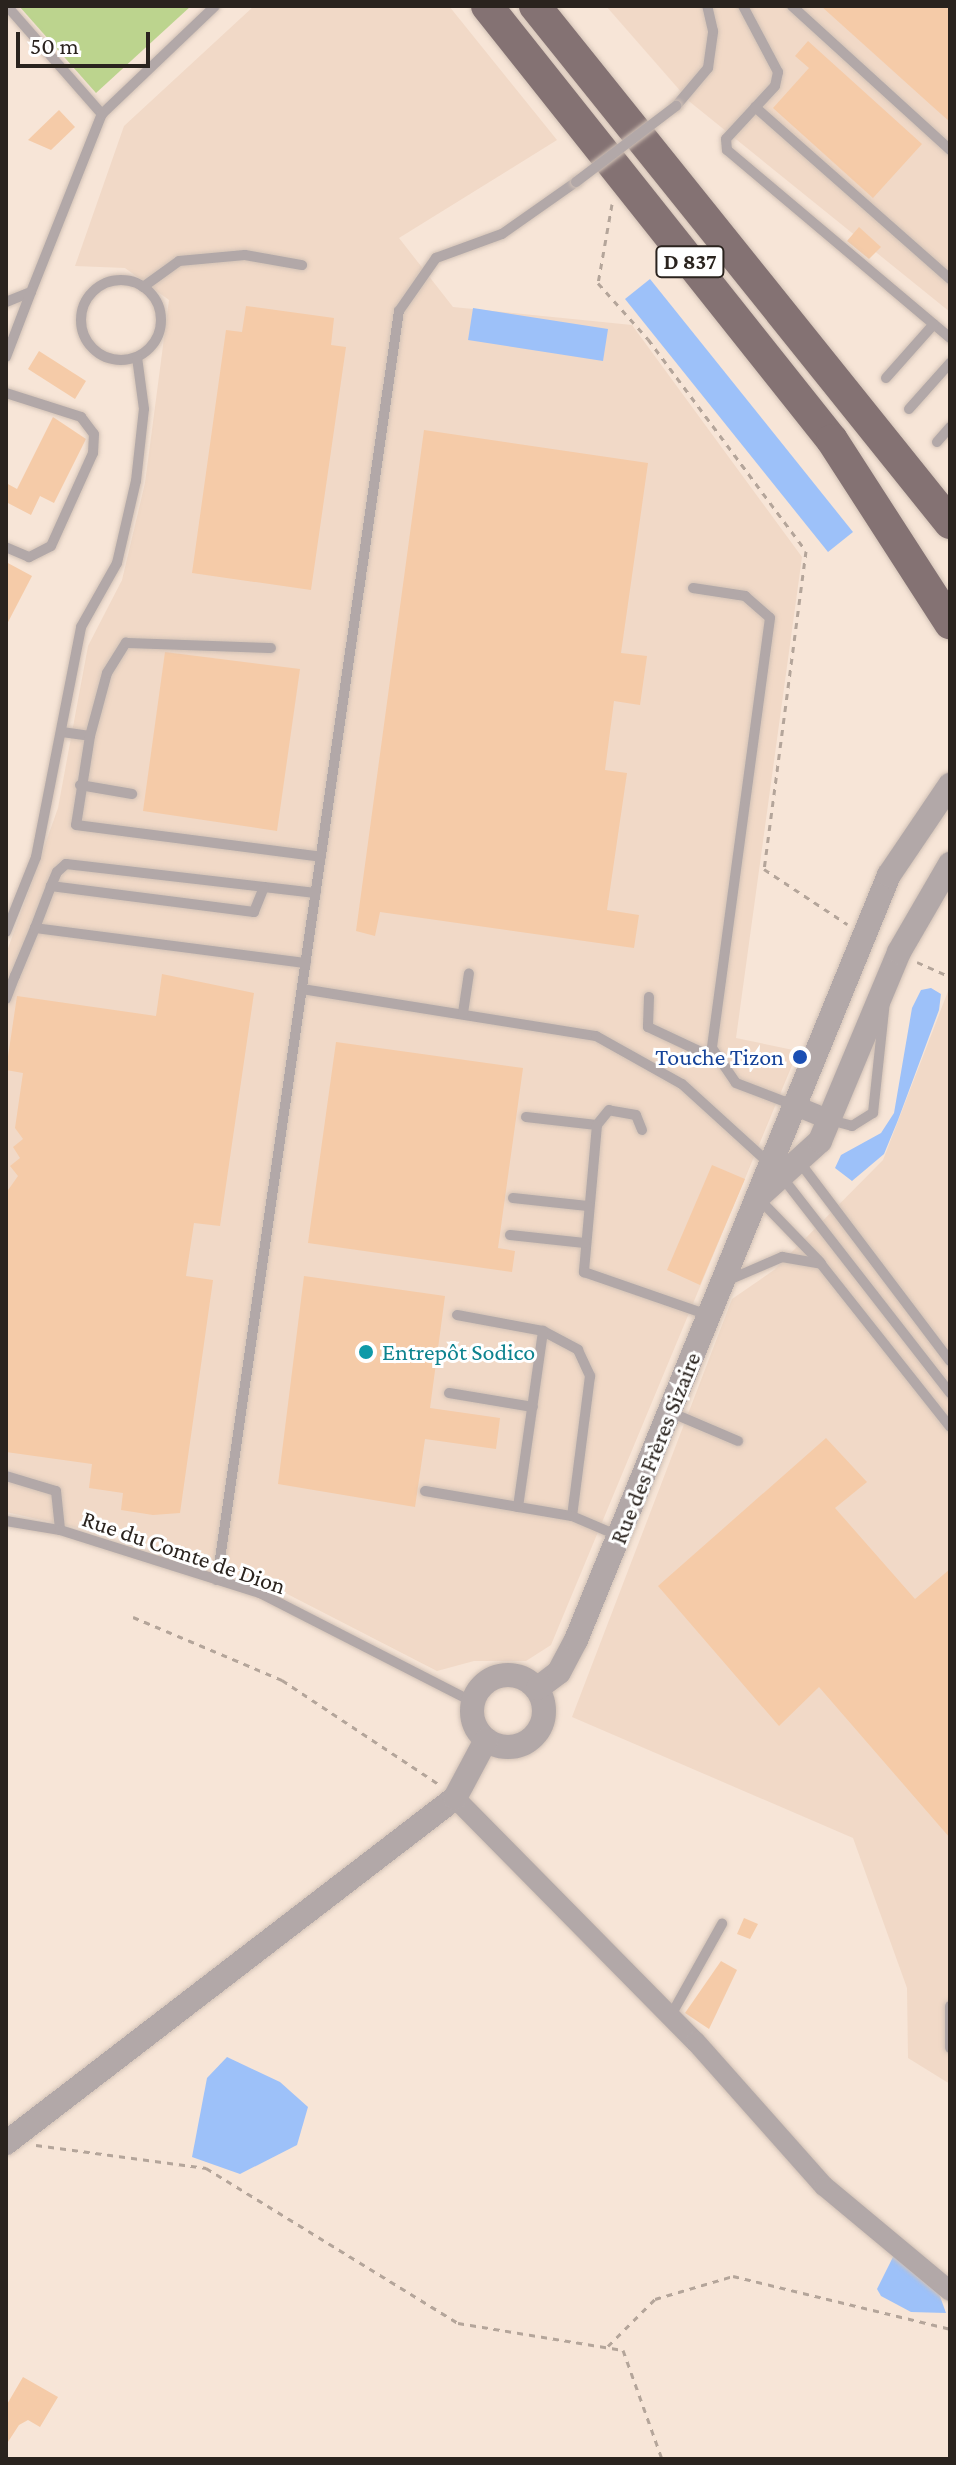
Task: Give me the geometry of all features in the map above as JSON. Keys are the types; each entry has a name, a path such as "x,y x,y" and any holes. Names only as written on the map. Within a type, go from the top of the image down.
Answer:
{"main road":[{"name":"D 837","path":"487,6 832,440 950,623"},
{"name":"D 837","path":"535,6 950,523"}],"street":[{"path":"785,1169 791,1104 864,934 903,848 950,785"},
{"path":"757,1198 830,1120 899,952 950,864"},
{"path":"791,1104 830,1120"},
{"name":"Rue des Frères Sizaire","path":"538,1688 559,1672 576,1640 757,1198"},
{"path":"9,2141 455,1798 486,1740 473,1702 501,1674 538,1688 546,1708 541,1728 526,1743 506,1748 486,1740"},
{"path":"455,1798 670,2017 824,2186 950,2291"}],"lane":[{"path":"7,6 102,114"},
{"path":"6,357 102,114 215,6"},
{"path":"217,1580 399,311 436,258 502,234 676,106 708,68 713,31 707,6"},
{"path":"743,6 778,61 775,86 726,139 727,150 950,338"},
{"path":"792,6 950,150"},
{"path":"755,107 950,279"},
{"path":"143,287 161,318 155,341 137,357 97,353 81,316 104,284 143,287 179,261 245,255 302,265"},
{"path":"6,302 31,292"},
{"path":"886,378 934,324"},
{"path":"6,932 36,857 81,627 117,563 136,481 144,409 137,357"},
{"path":"909,409 950,363"},
{"path":"6,393 81,417 94,434 93,453 51,546 29,557 6,547"},
{"path":"937,442 950,427"},
{"path":"693,588 759,603 772,638 713,1028 715,1059"},
{"path":"271,648 126,643 107,673 80,785 76,825 321,857"},
{"path":"62,732 90,736"},
{"path":"80,785 132,794"},
{"path":"6,999 8,987 51,886 66,864 82,863 316,893"},
{"path":"51,886 254,912 264,887"},
{"path":"35,928 306,963"},
{"path":"463,1013 469,973"},
{"path":"302,989 577,1030 617,1044 682,1084 785,1169 950,1361"},
{"path":"830,1120 852,1126 873,1113 888,1017 882,991"},
{"path":"649,997 648,1027 715,1059 751,1093 791,1104"},
{"path":"642,1130 636,1115 609,1110 597,1125 584,1272 591,1277 663,1293 710,1316"},
{"path":"526,1117 597,1125"},
{"path":"785,1169 950,1393"},
{"path":"513,1198 588,1206"},
{"path":"757,1198 821,1264 950,1427"},
{"path":"510,1235 585,1243"},
{"path":"720,1288 761,1262 802,1257 821,1264"},
{"path":"457,1315 543,1331 578,1350 590,1376 572,1516"},
{"path":"518,1507 543,1331"},
{"path":"449,1393 533,1407"},
{"path":"670,1412 738,1441"},
{"path":"6,1476 46,1482 56,1491 60,1530"},
{"path":"425,1491 572,1516 619,1536"},
{"name":"Rue du Comte de Dion","path":"6,1521 60,1530 260,1593 473,1702"},
{"path":"670,2017 722,1924"},
{"path":"950,2006 950,2048"}],"path":[{"path":"610,190 613,213 595,271 598,283 806,551 764,869 864,934"},
{"path":"899,952 950,977"},
{"path":"133,1617 282,1680 455,1798"},
{"path":"9,2141 62,2153 206,2168 458,2323 608,2346 631,2360 662,2459"},
{"path":"608,2346 655,2299 733,2276 950,2329"}],"shaded area":[{"name":"Touche Tizon","path":"254,6 449,6 557,140 399,238 453,307 632,325 802,557 736,1038 798,1051 551,1645 526,1661 474,1661 437,1671 266,1583 123,1538 6,1512 6,954 58,808 88,646 122,580 145,483 169,300 125,268 75,266 124,126"},
{"path":"606,6 950,6 950,312 690,102"},
{"path":"950,986 950,2084 908,2058 907,1988 853,1838 572,1717 732,1299 774,1270 883,1160"}],"green space":[{"path":"19,6 191,6 96,93"}],"water":[{"path":"650,279 853,532 828,552 625,299"},
{"path":"473,308 608,329 603,361 468,340"},
{"path":"931,988 941,994 939,1010 898,1120 884,1154 852,1181 835,1168 841,1155 881,1133 894,1113 912,1008 921,990"},
{"path":"227,2057 280,2082 308,2107 297,2145 240,2174 192,2157 207,2078"},
{"path":"894,2255 937,2288 946,2313 911,2312 881,2296 877,2289"}],"building":[{"path":"821,6 950,6 950,122 932,106"},
{"path":"808,41 922,144 873,198 773,108 809,68 795,56"},
{"path":"59,110 75,127 51,150 28,140"},
{"path":"859,227 881,247 869,259 847,241"},
{"path":"246,306 334,318 331,345 346,347 311,590 192,573 226,330 242,332"},
{"path":"39,351 86,381 75,399 28,369"},
{"path":"53,417 86,439 54,503 40,496 31,515 6,502 6,483 17,489"},
{"path":"424,430 648,463 621,653 647,656 640,705 614,701 605,770 627,773 607,910 639,915 634,948 380,912 375,936 356,931"},
{"path":"6,562 32,576 6,626"},
{"path":"165,652 300,669 277,831 143,811"},
{"path":"162,974 254,993 220,1226 194,1223 186,1276 213,1280 180,1513 153,1515 121,1510 123,1493 89,1488 92,1464 6,1452 6,1193 18,1176 10,1166 20,1158 13,1147 23,1139 15,1128 23,1073 6,1070 17,996 156,1016"},
{"path":"336,1042 523,1068 498,1248 515,1251 512,1272 308,1243"},
{"path":"712,1165 745,1179 700,1285 667,1270"},
{"name":"Entrepôt Sodico","path":"304,1276 445,1296 430,1408 500,1418 496,1449 425,1439 415,1507 278,1484"},
{"path":"826,1438 867,1482 835,1508 915,1599 950,1569 950,1838 819,1687 779,1726 658,1586"},
{"path":"744,1918 758,1924 750,1939 737,1934"},
{"path":"721,1961 737,1970 709,2029 685,2013"},
{"path":"23,2377 58,2397 40,2427 28,2420 19,2425 6,2445 6,2406"}],"place":[{"name":"Touche Tizon","path":"800,1057"},
{"name":"Entrepôt Sodico","path":"366,1352"}]}
